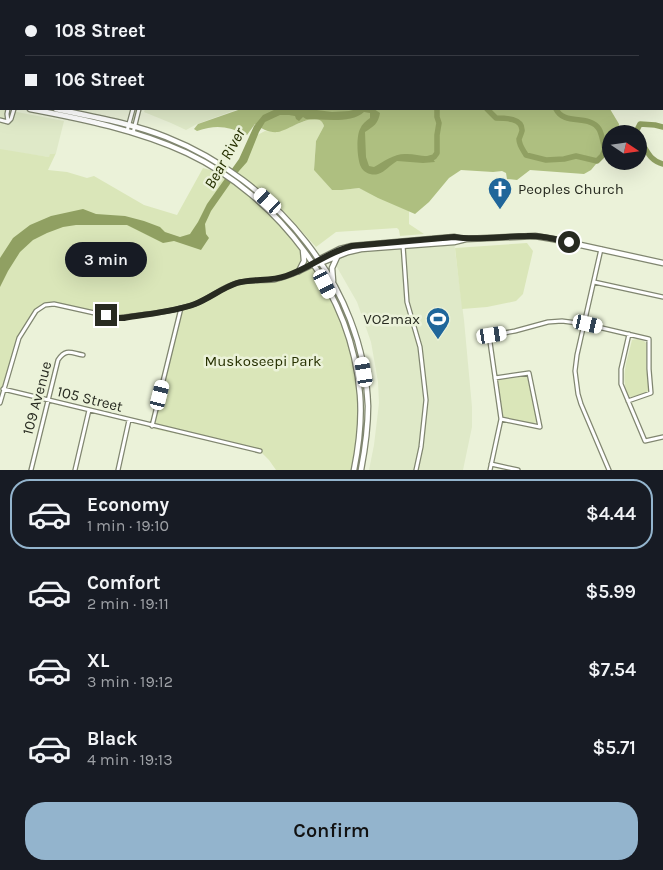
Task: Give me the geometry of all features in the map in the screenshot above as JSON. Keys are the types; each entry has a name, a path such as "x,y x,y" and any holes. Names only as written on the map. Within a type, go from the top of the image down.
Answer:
{"main road":[{"path":"35,110 103,124 154,139 178,149 222,172 254,196 277,218 303,248 314,265 331,294 345,327 358,373 360,396 361,420 354,470"},
{"path":"60,110 135,127 175,141 204,155 241,178 264,197 302,236 320,261 334,286 354,334 362,362 368,404 361,470"},
{"path":"314,265 340,249 352,246 454,242 466,239 535,236 663,263"},
{"path":"320,261 361,250 403,243"},
{"path":"299,271 304,261 303,248"},
{"path":"334,286 332,268 340,255"}],"street":[{"path":"8,110 8,122"},
{"path":"8,122 12,119 14,110"},
{"path":"127,131 133,110"},
{"path":"133,133 139,110"},
{"path":"0,120 8,122"},
{"path":"403,243 407,302 420,347 426,400 422,447 416,470"},
{"path":"601,250 576,363 576,383 581,404 609,470"},
{"path":"0,403 19,338 36,311 45,305 54,304 117,318 181,308 195,304 238,282 273,280 314,265"},
{"path":"594,282 663,297"},
{"path":"152,426 181,308"},
{"path":"490,470 501,420 490,342 492,335 548,322 562,321 649,338 651,393 628,401"},
{"path":"629,334 620,375 621,384 645,441 663,437"},
{"name":"109 Avenue","path":"31,470 58,360 62,354 67,352 84,356"},
{"path":"495,378 529,373 540,427 501,420"},
{"name":"105 Street","path":"4,389 260,451"},
{"path":"76,470 89,410"},
{"path":"118,470 130,420"},
{"path":"491,464 518,470"}],"shaded area":[{"path":"0,110 64,121 56,153 49,157 0,150"},
{"path":"145,110 235,110 186,130 144,112"},
{"path":"238,110 611,110 619,124 602,125 602,158 591,170 584,174 530,170 517,180 507,179 506,173 502,171 461,170 449,178 429,202 415,214 359,188 332,190 314,170 316,141 324,126 321,121 316,119 310,119 278,132 266,130 255,124 247,135 223,127 197,131 194,129 198,124"},
{"path":"274,110 332,112 376,110 380,113 378,120 365,132 366,157 369,166 374,167 390,158 403,154 431,156 435,162 397,161 381,173 371,174 364,171 361,167 358,148 360,129 370,118 370,113 364,112 352,118 328,120 306,119 303,117 299,121 295,116 280,115 265,122 247,162 211,211 205,224 206,234 209,238 201,250 174,241 163,243 127,225 76,225 63,227 33,240 20,252 0,287 0,258 13,238 30,225 51,216 83,209 96,214 125,216 144,221 160,227 165,232 180,237 190,234 207,204 239,159 254,126 263,115"},
{"path":"454,242 472,407 472,427 463,470 369,470 379,403 378,382 371,342 357,302 334,262 336,258 348,252"}],"green space":[{"path":"310,119 321,120 324,126 316,141 314,169 332,190 359,188 409,211 409,224 424,234 400,236 397,228 336,232 316,247 275,202 235,171 250,139 265,131 277,132"},
{"name":"Muskoseepi Park","path":"0,149 49,157 50,154 56,153 48,170 67,172 87,178 94,176 144,205 177,215 203,168 214,171 238,187 269,213 319,273 331,294 352,350 361,407 354,470 276,470 260,451 154,429 183,304 135,319 92,314 58,304 41,308 15,345 0,403"},
{"path":"527,243 533,251 523,294 516,301 487,307 462,309 455,248"},
{"path":"637,339 646,343 649,390 646,393 631,397 627,395 625,374 632,340"},
{"path":"527,376 537,422 532,424 502,417 497,383 499,380"}],"waterway":[{"name":"Bear River","path":"427,159 434,157 437,153 439,123 437,110"},
{"name":"Bear River","path":"488,110 496,118 504,118 520,123 522,131 519,141 526,155 546,160 576,156 597,161 605,149 599,129 590,122 565,117 557,110"},
{"name":"Bear River","path":"640,125 663,127"},
{"name":"Bear River","path":"648,152 654,160 663,164"}],"place":[{"name":"Peoples Church","path":"500,210"},
{"name":"VO2max","path":"438,340"}],"route":[{"path":"106,315 124,318 181,308 195,304 238,282 273,280 285,277 314,265 318,260 340,249 352,246 454,237 466,239 535,236 569,242"}]}
